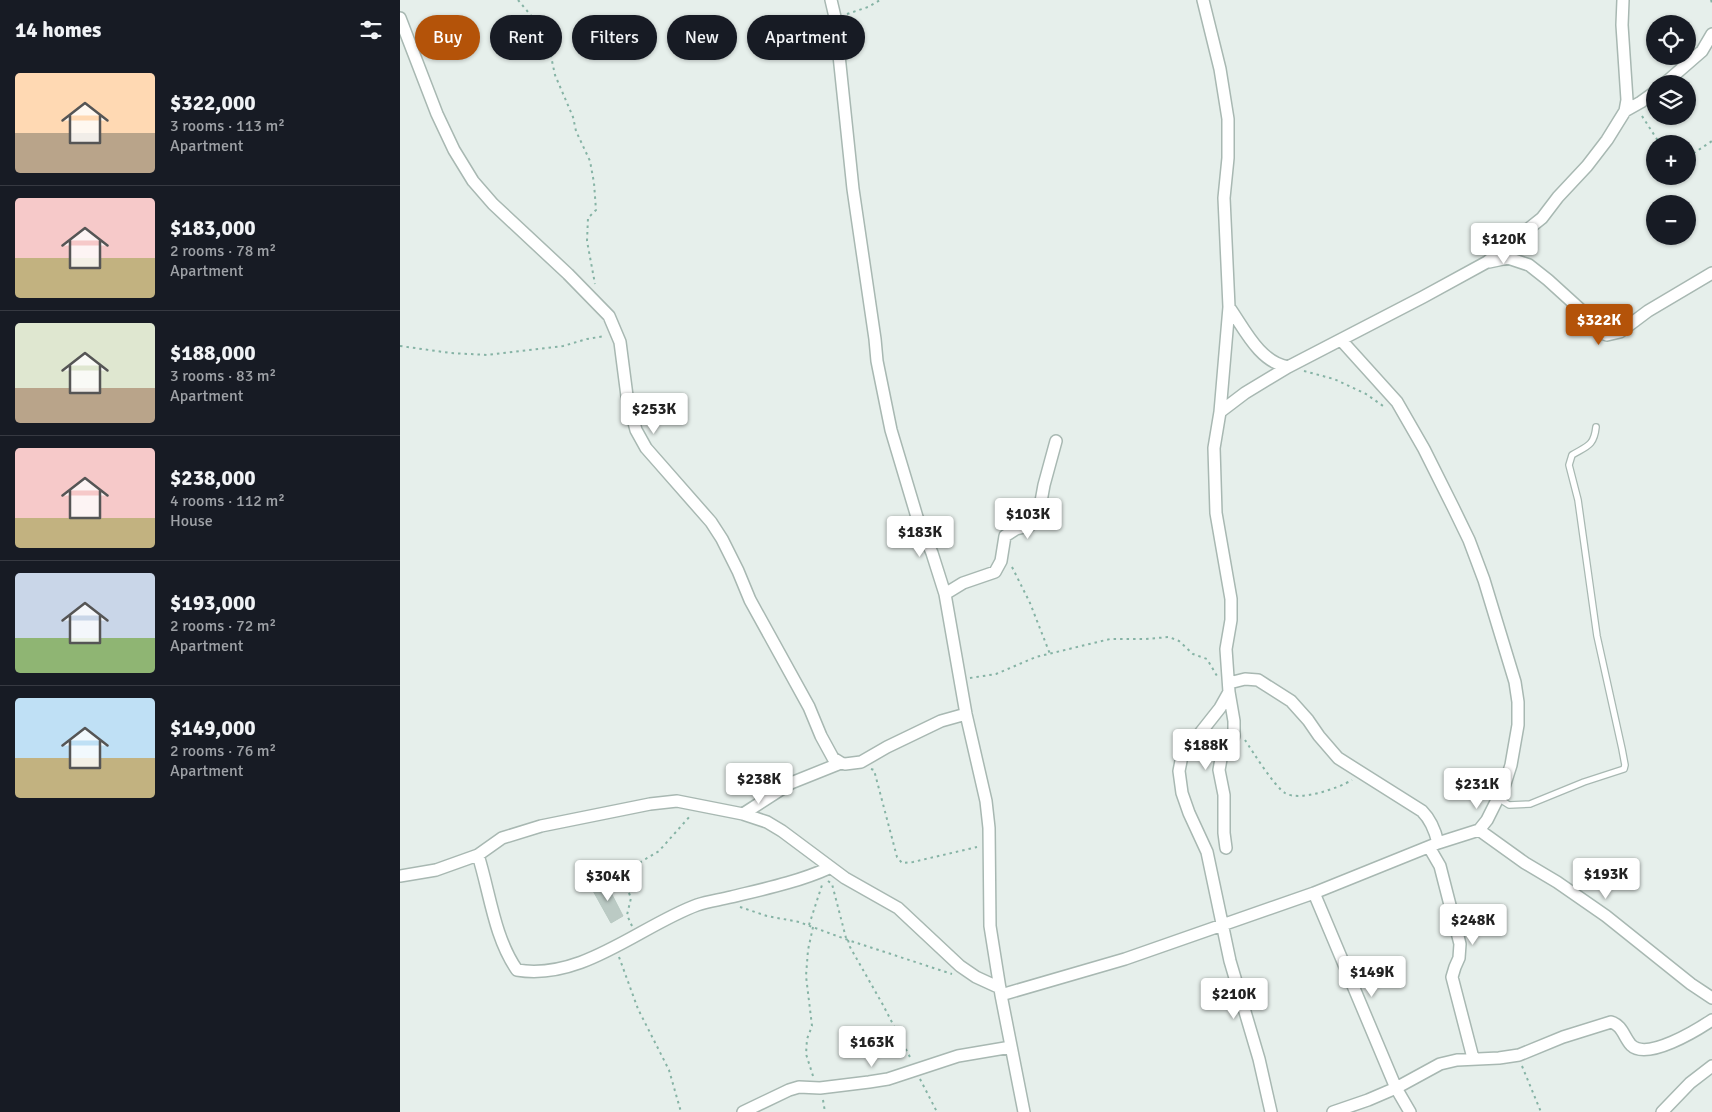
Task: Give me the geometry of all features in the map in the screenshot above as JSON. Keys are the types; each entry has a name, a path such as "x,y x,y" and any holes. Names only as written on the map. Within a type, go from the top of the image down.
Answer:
{"street":[{"path":"831,0 834,15"},
{"path":"1203,0 1220,69 1228,119 1228,158 1224,198 1229,307 1220,412 1214,448 1216,513 1231,599 1231,620 1226,649 1234,736 1221,759 1219,770 1224,795 1226,848"},
{"path":"1220,412 1245,393 1288,367 1423,298 1487,262 1542,218 1607,140 1625,111 1627,100 1622,25 1623,0"},
{"path":"400,18 437,114 454,150 473,181 493,204 568,274 609,316 620,342 627,396 636,430 646,448 711,522 722,539 750,600 808,707 821,736 833,758 841,764"},
{"path":"1674,75 1702,50 1712,34"},
{"path":"839,60 853,189 883,395 890,430 945,594 966,714 986,801 989,844 990,926 1000,991 1024,1112"},
{"path":"1625,111 1646,98"},
{"path":"1487,262 1508,258 1529,266 1548,280 1600,332 1607,335 1620,332 1648,311 1712,273"},
{"path":"1229,307 1253,342 1281,366 1288,367"},
{"path":"400,876 436,870 478,855 502,838 565,820 677,801 743,814 767,822 782,830 829,868 898,908 960,966 1000,991 1125,959 1314,893 1434,845 1479,830 1487,820 1498,798 1511,765 1518,725 1518,702 1514,682 1484,580 1469,540 1424,448 1397,402 1341,340"},
{"path":"945,594 963,583 988,576 994,572 999,567 1005,536 1016,529 1029,526 1038,518 1044,484 1056,441"},
{"path":"1271,1112 1259,1059 1230,961 1207,852 1182,793 1179,771 1182,756 1220,708 1229,688 1245,679 1258,680 1291,701 1338,758 1430,818 1435,829 1434,845 1458,929 1459,958 1452,977 1473,1058"},
{"path":"743,814 791,783 841,764 861,762 941,721 966,714"},
{"path":"1479,830 1525,863 1557,882 1606,916 1691,984 1712,998"},
{"path":"478,855 494,918 510,959 517,970 530,972 549,970 593,958 697,905 798,880 829,868"},
{"path":"1314,893 1396,1088 1410,1112"},
{"path":"1333,1112 1396,1088 1440,1064 1473,1058 1519,1056 1563,1037 1611,1022 1621,1029 1630,1044 1645,1050 1670,1042 1699,1029 1712,1020"},
{"path":"743,1112 789,1090 800,1087 818,1088 878,1081 958,1056 1011,1047"},
{"path":"1662,1112 1690,1083 1712,1066"}],"lane":[{"path":"1498,798 1509,805 1530,804 1584,782 1624,769 1622,749 1597,636 1578,500 1570,465 1572,455 1592,442 1596,427"}],"path":[{"path":"518,0 538,24 548,42 555,75 590,162 596,210 588,218 587,241 596,285"},
{"path":"844,15 868,7 880,0"},
{"path":"1636,105 1654,135"},
{"path":"1696,152 1712,141"},
{"path":"400,346 450,353 487,355 563,346 586,339 617,334"},
{"path":"1288,367 1334,379 1366,394 1387,408"},
{"path":"1002,554 1017,576 1050,654"},
{"path":"960,678 975,678 996,674 1020,663 1110,639 1174,638 1193,654 1207,659 1212,669 1229,688"},
{"path":"1234,721 1255,755 1286,794 1292,796 1316,794 1348,783 1363,774"},
{"path":"861,762 874,770 896,858 902,863 989,844"},
{"path":"637,934 627,915 631,898 625,883 627,877 631,870 639,863 659,851 682,823 702,806"},
{"path":"809,925 824,878 832,884 850,947 883,1005 937,1112"},
{"path":"724,899 752,912 809,925 954,975"},
{"path":"813,927 806,962 812,1026 807,1039 806,1054 818,1088"},
{"path":"614,946 624,968 638,1009 669,1070 681,1112"},
{"path":"1519,1056 1526,1077 1542,1112"}],"building":[{"path":"605,881 623,916 611,923 592,889"}]}
